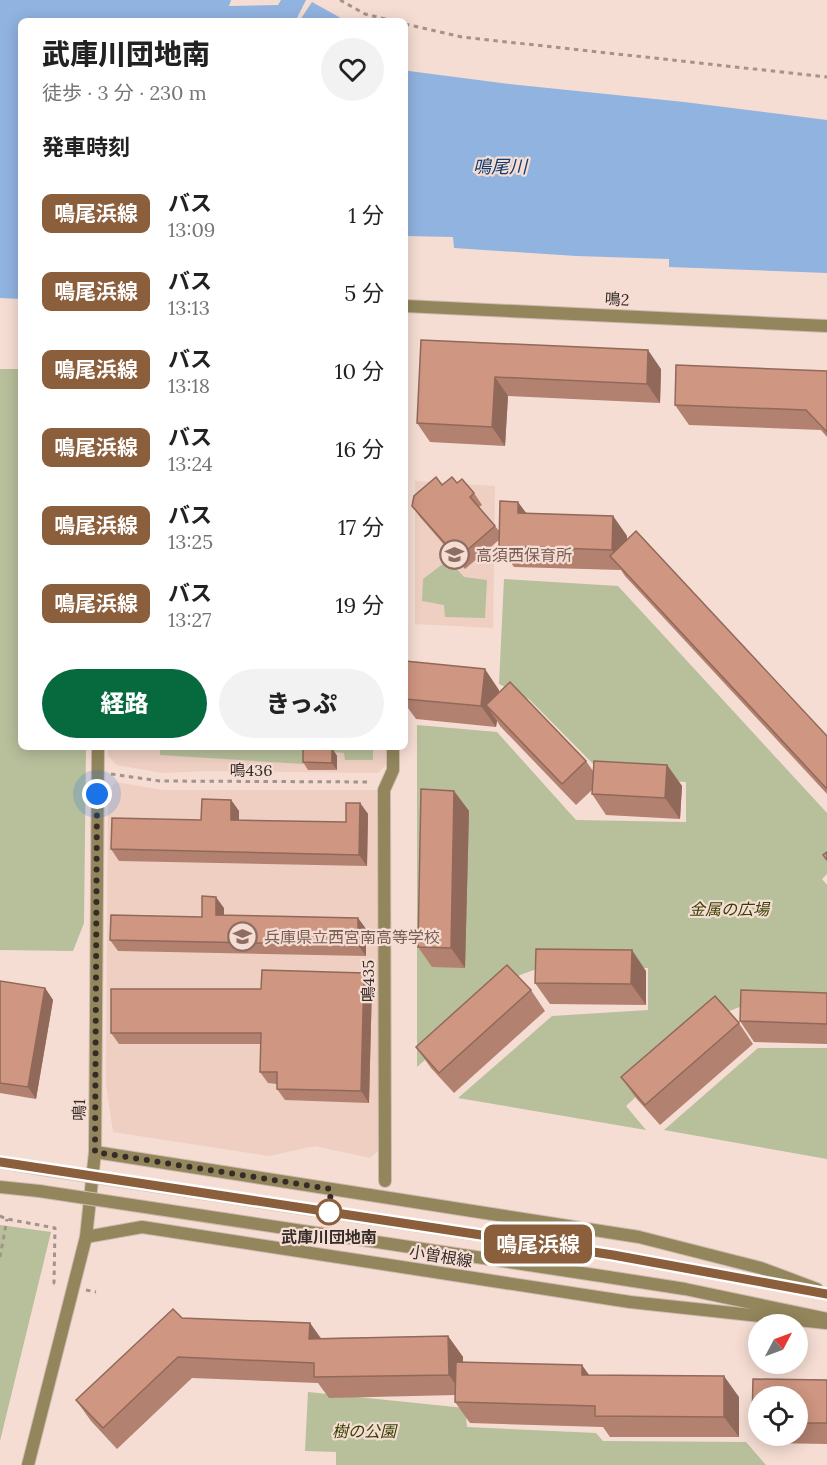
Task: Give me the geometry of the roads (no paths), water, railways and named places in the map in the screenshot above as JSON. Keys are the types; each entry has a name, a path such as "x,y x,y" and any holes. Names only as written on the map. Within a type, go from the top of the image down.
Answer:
{"street":[{"name":"鳴2","path":"408,306 827,326"},
{"name":"鳴1","path":"28,1465 86,1237 95,1152 98,750"},
{"name":"鳴435","path":"385,1181 384,790 393,770 393,750"},
{"path":"95,1152 639,1237 761,1268 827,1293"},
{"path":"0,1162 613,1255 827,1293"},
{"path":"0,1187 685,1289 827,1319"},
{"name":"小曽根線","path":"86,1237 142,1227 630,1302 827,1323"}],"water":[{"path":"0,0 231,0 229,6 278,5 281,0 306,0 297,18 18,18 18,299 0,298"},
{"path":"312,2 341,18 301,18"},
{"name":"鳴尾川","path":"408,70 827,120 827,273 669,267 669,259 454,248 453,237 408,236"}],"place":[{"name":"高須西保育所","path":"455,555"},
{"name":"兵庫県立西宮南高等学校","path":"243,937"},
{"name":"武庫川団地南","path":"329,1212"}],"park label":[{"name":"金属の広場","path":"729,909"},
{"name":"樹の公園","path":"364,1431"}]}
